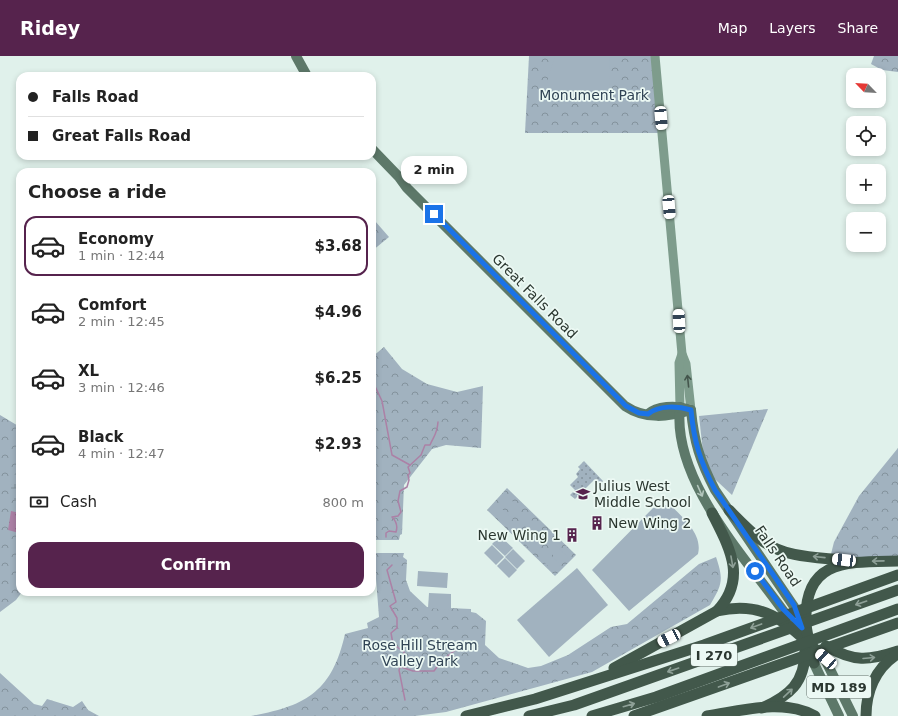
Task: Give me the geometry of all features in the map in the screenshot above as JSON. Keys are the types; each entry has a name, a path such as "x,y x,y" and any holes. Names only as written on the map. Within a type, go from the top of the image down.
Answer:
{"highway":[{"path":"729,510 752,532 775,548 800,555 858,562 898,561"},
{"path":"535,699 618,667 717,611 726,602 732,590 734,579 733,564 730,551 712,513"},
{"path":"762,708 779,700 790,692 798,681 803,668 806,636 806,600 815,581 824,572 832,568 858,562"},
{"name":"I 270","path":"466,716 535,699 704,645 898,575"},
{"name":"I 270","path":"529,716 574,705 898,590"},
{"path":"794,605 806,636 814,663"},
{"path":"717,611 745,608 757,609 770,614 806,636 840,654 854,658 869,659 898,652"},
{"path":"783,609 826,659"},
{"name":"I 270","path":"592,716 656,697 898,609"},
{"name":"I 270","path":"634,716 898,623"},
{"path":"866,716 867,697 872,682 885,664 898,652"},
{"path":"707,716 762,708 793,708 815,716"}],"main road":[{"path":"296,56 305,72"},
{"path":"655,56 682,354 686,364 691,410"},
{"name":"Great Falls Road","path":"376,153 399,177 407,188 626,406 639,413 648,414 655,417 664,417 665,415 680,410"},
{"name":"Great Falls Road","path":"374,160 397,185 407,188"},
{"path":"680,410 679,363 682,354"},
{"name":"Great Falls Road","path":"648,414 653,410 691,410"},
{"name":"Falls Road","path":"680,410 683,441 693,474 712,513 783,609"},
{"name":"Falls Road","path":"691,410 697,452 715,490 794,605"},
{"path":"664,417 672,423 683,441"},
{"name":"MD 189","path":"826,659 853,716"},
{"name":"MD 189","path":"814,663 839,716"}],"green space":[{"name":"Monument Park","path":"529,56 655,56 662,133 525,133"},
{"path":"555,56 609,56 610,92 544,98 549,74"},
{"path":"874,56 898,56 898,72 886,70 886,68 878,68 871,64"},
{"path":"376,222 389,237 376,248"},
{"path":"384,347 402,369 427,384 457,392 483,386 481,448 446,445 432,449 404,485 402,534 400,535 399,540 376,540 376,354"},
{"path":"768,409 732,495 705,470 699,416"},
{"path":"0,415 16,425 16,596 19,596 0,612"},
{"path":"898,448 898,561 830,558 834,542 859,496"},
{"path":"584,461 603,481 599,485 594,480 575,499 570,495 575,490 570,485 578,477 576,474 580,469 578,467"},
{"path":"16,473 16,501 9,496 13,476"},
{"path":"507,488 576,555 555,576 487,510"},
{"path":"508,497 522,510 516,517 502,503"},
{"path":"670,504 695,533 699,546 698,554 629,611 592,570 653,508"},
{"path":"499,506 513,519 507,526 493,512"},
{"path":"532,520 546,534 539,540 525,527"},
{"path":"523,529 536,543 530,549 516,535"},
{"path":"500,536 513,548 505,556 492,544"},
{"path":"554,544 568,557 562,564 548,550"},
{"path":"492,545 504,557 496,565 484,553"},
{"path":"513,549 525,561 517,569 505,557"},
{"path":"547,551 560,565 554,572 540,558"},
{"name":"Rose Hill Stream Valley Park","path":"376,553 404,553 403,557 407,560 406,580 410,591 427,607 471,609 471,612 476,613 486,621 485,645 499,658 528,668 541,666 568,655 611,627 627,624 699,564 716,557 721,577 719,587 710,605 592,672 446,712 415,716 251,716 287,707 302,701 314,693 333,669 340,653 345,634 368,628 367,623 379,617"},
{"path":"505,558 517,570 509,578 497,566"},
{"path":"577,568 608,605 549,657 517,620"},
{"path":"418,571 448,573 447,588 417,586"},
{"path":"429,593 451,594 451,610 428,608"},
{"path":"0,673 34,704 42,706 47,699 73,707 82,701 88,710 99,716 0,716"}],"water":[{"path":"11,511 16,512 16,532 8,530"}],"waterway":[{"path":"376,388 382,401 392,455 410,465"},
{"path":"386,537 386,533 389,531 396,532 397,528 395,520 392,517 398,516 401,512 398,501 400,491 407,487 409,480 408,475 410,473 408,467 421,455 425,445 430,445 436,432 438,422"},
{"path":"392,565 387,570 396,602 390,606 397,618 397,628 391,633 393,644 404,652 404,657 399,670 405,700"},
{"path":"401,667 413,671 434,671 442,660 461,646"}],"place":[{"name":"Julius West Middle School","path":"583,494"},
{"name":"New Wing 2","path":"597,523"},
{"name":"New Wing 1","path":"572,535"}],"route":[{"path":"434,214 585,366 632,411 648,414 653,410 673,407 691,410 692,426 697,452 705,472 715,490 794,605 802,628 783,609 755,571"}]}
